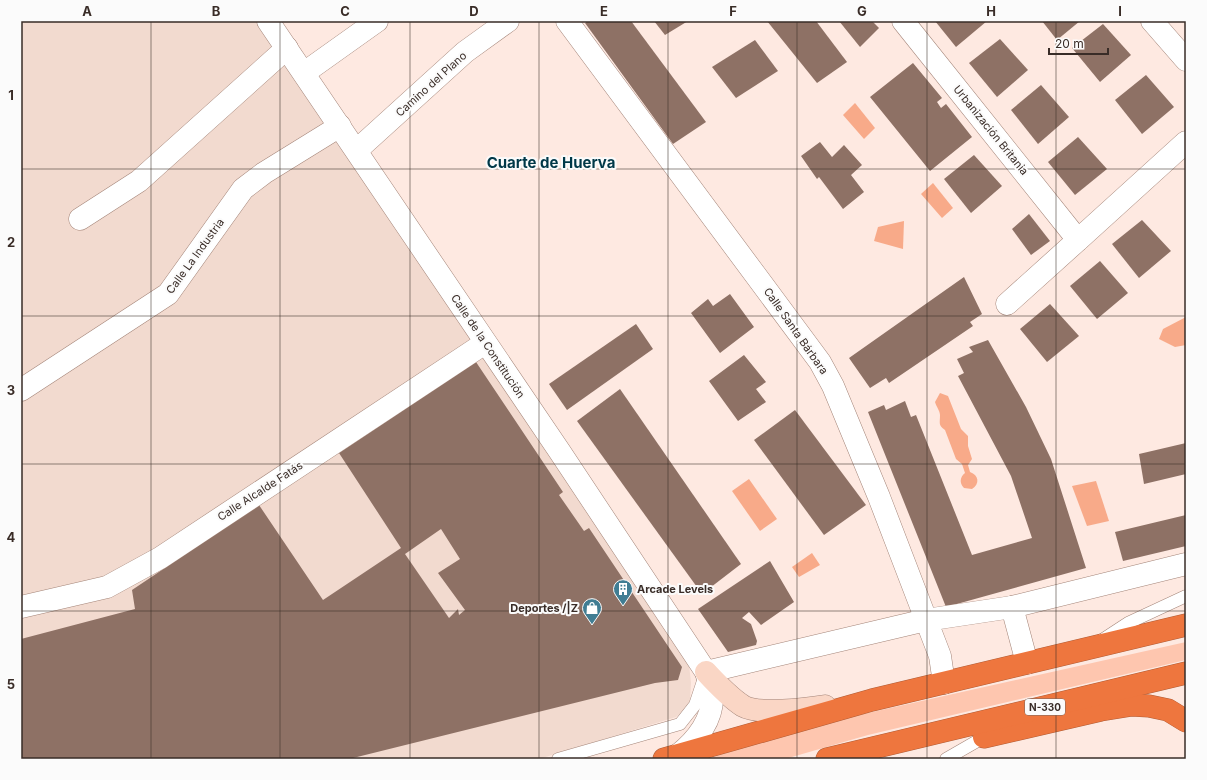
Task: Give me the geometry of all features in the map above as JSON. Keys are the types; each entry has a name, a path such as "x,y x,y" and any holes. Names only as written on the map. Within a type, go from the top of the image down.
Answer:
{"highway":[{"path":"671,757 872,700 1186,625"},
{"name":"N-330","path":"827,759 1186,673"},
{"path":"904,741 944,746 1101,710 1132,706 1149,706 1168,710 1186,721"}],"street":[{"name":"Calle de la Constitución","path":"268,21 357,150 706,672 728,695 744,707 790,711 872,700"},
{"path":"304,72 377,21"},
{"name":"Camino del Plano","path":"357,150 465,52 508,21"},
{"name":"Calle Santa Bárbara","path":"567,21 820,362 833,386 879,497 940,656 944,683"},
{"name":"Urbanización Britania","path":"903,21 1078,240"},
{"path":"1152,21 1186,60"},
{"path":"80,220 139,181 287,48"},
{"name":"Calle La Industria","path":"21,390 168,294 243,189 264,173 340,126"},
{"path":"1007,304 1186,142"},
{"name":"Calle Alcalde Fatás","path":"21,607 107,587 160,558 485,343"},
{"path":"706,672 926,620 1012,607 1186,564"},
{"path":"1012,607 1027,663"},
{"name":"Calle de la Constitución","path":"671,757 693,743 710,714 712,695 706,672"}],"lane":[{"path":"1090,648 1128,623 1186,596"},
{"path":"558,759 680,724 695,705 706,672"},
{"path":"946,759 986,736"}],"shaded area":[{"path":"21,21 268,21 689,664 691,683 690,701 685,709 676,717 539,759 21,759"},
{"path":"855,103 875,128 864,139 843,115"},
{"path":"933,183 953,208 942,218 921,194"},
{"path":"904,221 903,249 874,241 878,227"},
{"path":"1186,317 1186,345 1175,347 1159,339 1163,329"},
{"path":"940,393 948,396 961,429 968,436 968,446 972,459 968,465 970,472 977,477 976,485 972,489 964,488 961,484 961,478 965,473 962,464 956,459 945,430 940,425 940,413 935,402"},
{"path":"749,479 777,519 760,531 732,491"},
{"path":"1096,481 1109,521 1087,526 1072,486"},
{"path":"812,553 820,565 799,577 792,567"},
{"path":"1186,642 1186,660 868,735 785,759 708,759 796,729"}],"building":[{"path":"588,21 631,21 706,122 673,144 585,23"},
{"path":"654,21 688,21 665,35"},
{"path":"767,21 816,21 847,62 817,83"},
{"path":"839,21 872,21 879,28 860,47"},
{"path":"935,21 987,21 956,47"},
{"path":"1042,21 1080,21 1057,40"},
{"path":"1103,24 1131,55 1100,82 1072,48"},
{"path":"1000,39 1028,70 997,97 969,63"},
{"path":"755,40 778,71 736,98 712,67"},
{"path":"913,63 942,98 937,102 941,108 946,104 972,137 930,171 870,97"},
{"path":"1146,75 1174,107 1142,134 1115,100"},
{"path":"1041,85 1069,117 1038,144 1011,110"},
{"path":"1078,137 1107,169 1075,195 1048,162"},
{"path":"820,142 832,157 844,145 862,165 851,175 864,192 843,209 819,177 817,179 801,156"},
{"path":"974,155 1002,186 971,213 944,179"},
{"path":"1029,214 1050,241 1031,255 1012,229"},
{"path":"1142,220 1171,251 1139,278 1112,244"},
{"path":"1100,261 1128,293 1097,319 1070,286"},
{"path":"964,277 982,314 970,322 973,326 889,383 886,378 870,388 849,358"},
{"path":"730,294 754,327 720,353 691,313 708,299 713,306"},
{"path":"1050,304 1079,336 1047,362 1020,329"},
{"path":"636,324 653,349 567,410 549,384"},
{"path":"988,340 1026,407 1051,459 1086,568 946,607 868,412 884,405 886,410 905,401 911,417 916,415 972,555 1032,538 1011,476 958,376 964,373 957,359 973,352 969,347"},
{"path":"744,355 766,382 756,389 766,402 738,421 709,381"},
{"path":"476,362 563,492 559,495 584,531 589,528 682,667 678,680 655,683 349,759 21,759 21,639 135,609 132,590 259,505 323,600 401,548 339,453","holes":["441,529 460,559 438,573 465,610 459,615 458,609 449,618 405,554"]},
{"path":"620,389 741,564 702,594 577,421"},
{"path":"795,410 866,505 824,535 754,440"},
{"path":"1186,443 1186,474 1144,484 1139,454"},
{"path":"1186,515 1186,546 1123,561 1115,532"},
{"path":"770,561 794,602 761,625 749,612 742,618 751,624 757,641 756,645 728,652 698,609"}],"place":[{"name":"Arcade Levels","path":"623,606"},
{"name":"Deportes /|Z","path":"592,625"}],"district":[{"name":"Cuarte de Huerva","path":"551,162"}]}
